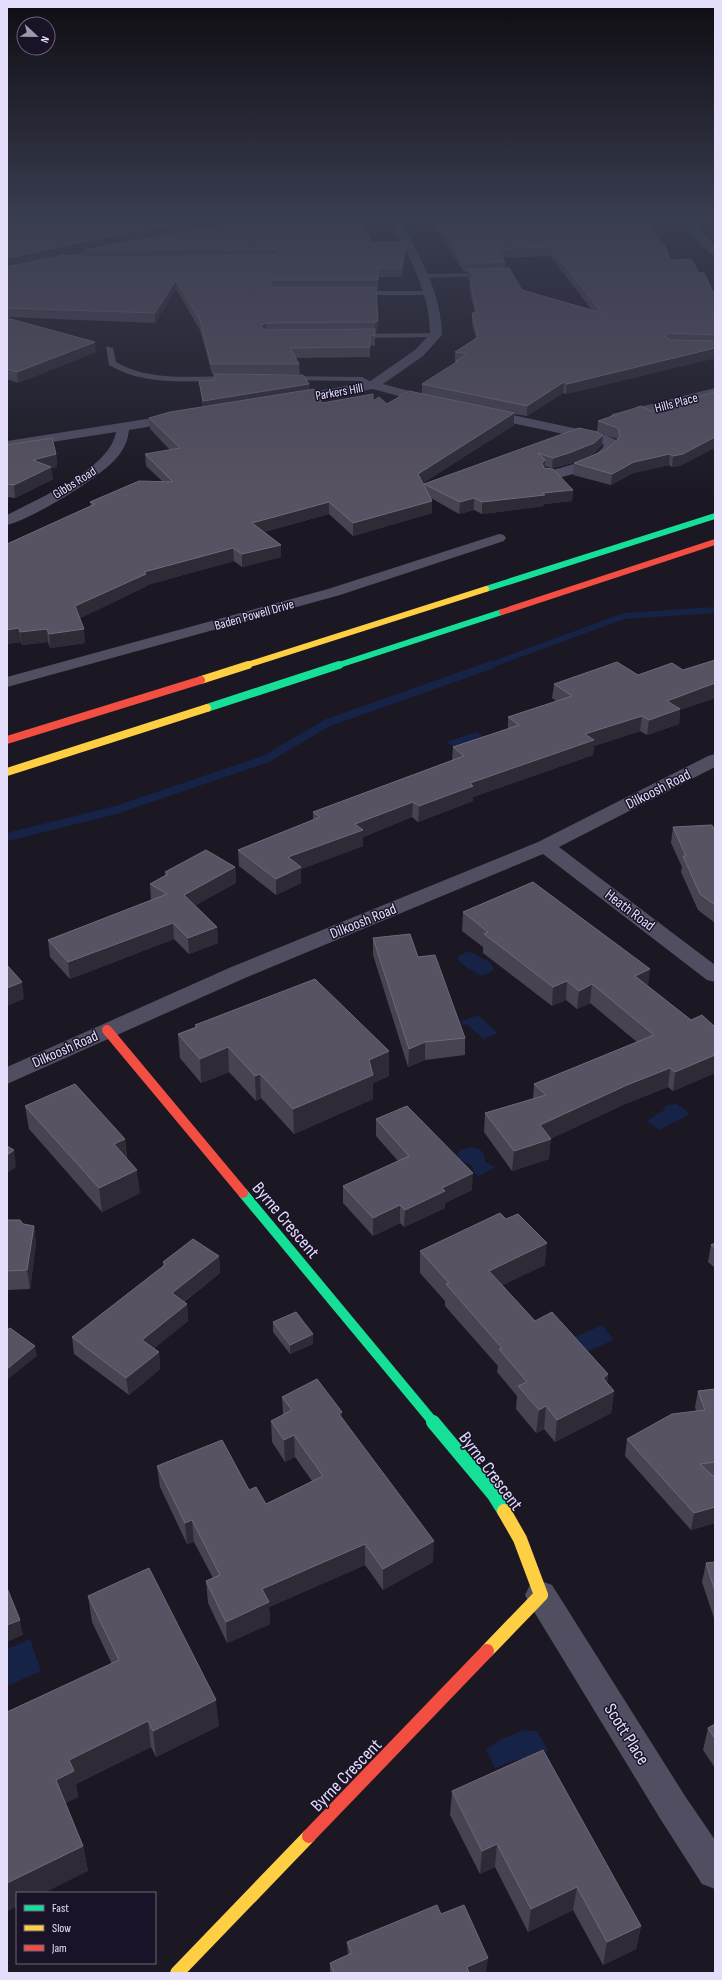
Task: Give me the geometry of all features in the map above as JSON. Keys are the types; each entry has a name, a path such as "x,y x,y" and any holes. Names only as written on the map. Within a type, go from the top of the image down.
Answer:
{"main road":[{"path":"7,740 318,643 715,516"},
{"path":"7,772 122,736 715,542"},
{"name":"Byrne Crescent","path":"107,1030 494,1495 520,1539 541,1596 178,1973"}],"street":[{"path":"435,312 436,335"},
{"name":"Parkers Hill","path":"279,401 373,385 419,353 436,335"},
{"path":"373,385 407,396 444,404"},
{"name":"Hills Place","path":"568,430 715,392"},
{"path":"474,411 568,430 601,438 611,443 611,447 600,458 579,467 550,475"},
{"path":"7,445 193,415"},
{"name":"Gibbs Road","path":"7,521 66,488 103,465 120,443 123,427"},
{"name":"Baden Powell Drive","path":"7,682 334,592 499,538"},
{"name":"Dilkoosh Road","path":"7,1076 237,973 545,846 715,760"},
{"name":"Heath Road","path":"545,846 715,975"},
{"name":"Scott Place","path":"541,1596 673,1808 715,1870"}],"lane":[{"path":"348,336 436,335"},
{"path":"109,348 112,363 123,370 134,373 173,378 240,378"},
{"path":"279,378 362,379 373,385"}],"water":[{"path":"476,732 491,742 457,750 447,742"},
{"path":"469,951 490,962 494,970 482,976 469,969 460,962 457,957"},
{"path":"478,1015 498,1033 483,1039 467,1024 463,1025 460,1022"},
{"path":"677,1104 690,1114 659,1130 647,1121 664,1110 666,1105"},
{"path":"470,1147 477,1148 481,1151 484,1155 485,1162 495,1167 479,1176 474,1173 472,1166 460,1159 457,1154 460,1150"},
{"path":"602,1325 614,1340 588,1351 583,1357 562,1343"},
{"path":"30,1639 41,1671 7,1686 7,1649"},
{"path":"524,1730 537,1731 548,1750 538,1760 521,1760 495,1768 486,1749 504,1738"}],"building":[{"path":"195,312 377,312 378,321 266,323 260,326 266,330 375,329 375,336 370,335 370,347 290,348 299,364 211,364 200,320"},
{"path":"715,312 715,335 667,333 665,337 670,340 715,341 715,348 567,384 564,382 527,406 422,384 467,354 455,352 478,337 472,313"},
{"path":"7,318 95,342 17,372 7,369"},
{"path":"214,374 303,375 309,384 203,401 199,381 215,380"},
{"path":"314,389 322,403 373,394 373,401 379,397 387,404 409,391 514,413 418,474 432,501 353,523 329,502 252,523 281,545 242,554 233,548 144,572 146,574 75,606 84,629 49,634 47,629 20,632 19,628 7,630 7,544 95,504 90,502 139,481 173,482 145,454 180,448 149,418 170,412"},
{"path":"715,392 715,437 683,454 673,456 670,454 634,462 612,474 574,463 606,450 620,437 618,428 598,421 641,406 651,411"},
{"path":"579,428 603,435 594,443 553,458 538,453 545,460 542,463 544,468 553,469 573,490 543,493 545,495 482,502 474,498 460,502 424,484"},
{"path":"52,438 56,454 33,460 51,467 14,485 7,484 7,445"},
{"path":"715,660 715,683 667,701 680,709 649,720 642,716 585,734 594,740 470,783 473,786 419,806 413,802 355,824 363,830 288,857 301,867 276,879 238,850 320,817 313,812 464,756 453,747 519,725 508,717 572,696 554,684 617,662 638,675 672,663 683,670"},
{"path":"712,825 715,831 715,905 700,894 683,856 686,856 673,827"},
{"path":"206,850 235,867 184,895 217,927 188,938 173,923 68,962 48,940 167,894 150,884 168,874 165,872"},
{"path":"533,882 650,969 635,976 691,1020 702,1015 715,1027 715,1055 675,1072 670,1068 627,1085 540,1125 551,1139 514,1151 485,1113 546,1095 534,1084 654,1035 592,984 579,991 567,981 553,987 484,934 488,932 463,912"},
{"path":"410,934 418,957 435,955 465,1038 425,1042 409,1049 373,938"},
{"path":"7,965 22,982 7,988"},
{"path":"315,979 389,1051 369,1060 373,1075 293,1109 260,1074 255,1076 228,1047 200,1059 178,1034 197,1027 195,1025"},
{"path":"75,1084 125,1139 114,1144 137,1170 99,1188 25,1106"},
{"path":"407,1106 473,1173 442,1188 445,1191 405,1210 400,1205 373,1218 343,1186 409,1156 376,1119"},
{"path":"7,1146 14,1150 7,1155"},
{"path":"500,1213 506,1219 518,1214 547,1243 489,1271 535,1321 552,1312 608,1374 603,1378 614,1391 557,1420 546,1406 539,1410 518,1386 527,1382 499,1349 502,1348 446,1284 449,1283 420,1251"},
{"path":"7,1220 20,1220 23,1224 34,1226 27,1270 7,1271"},
{"path":"193,1239 219,1256 172,1293 187,1304 142,1340 159,1352 126,1378 72,1337 166,1264 163,1262"},
{"path":"296,1312 313,1334 290,1345 273,1322"},
{"path":"10,1328 35,1346 7,1369 7,1330"},
{"path":"317,1379 342,1412 339,1414 434,1541 383,1569 365,1544 262,1589 269,1602 226,1622 206,1581 220,1575 192,1520 185,1523 157,1466 222,1440 249,1490 256,1487 266,1504 323,1476 294,1435 284,1440 271,1421 292,1410 282,1397"},
{"path":"715,1389 715,1462 700,1464 715,1478 715,1507 694,1513 627,1439 672,1414 705,1410 698,1391"},
{"path":"715,1562 715,1591 706,1563"},
{"path":"149,1568 216,1700 153,1731 148,1721 69,1760 74,1771 56,1780 83,1846 7,1883 7,1712 119,1660 88,1596"},
{"path":"7,1588 20,1620 7,1625"},
{"path":"715,1724 715,1739 708,1728"},
{"path":"543,1750 641,1926 607,1942 577,1887 531,1909 497,1844 482,1851 452,1791"},
{"path":"437,1905 441,1914 464,1905 488,1958 467,1967 469,1973 334,1973 330,1963 352,1953 347,1942"}],"waterway":[{"path":"488,666 624,616 715,610"},
{"path":"7,837 116,810 266,759 327,723 491,665"}],"traffic: fast":[{"path":"486,589 715,516"},
{"path":"207,708 502,612"},
{"path":"243,1193 494,1495 504,1511"}],"traffic: slow":[{"path":"201,680 486,589"},
{"path":"7,772 207,708"},
{"path":"487,1651 541,1595 520,1539 504,1511"},
{"path":"177,1973 309,1836"}],"traffic: jam":[{"path":"502,612 715,542"},
{"path":"7,740 201,680"},
{"path":"107,1030 243,1193"},
{"path":"309,1836 487,1651"}]}
